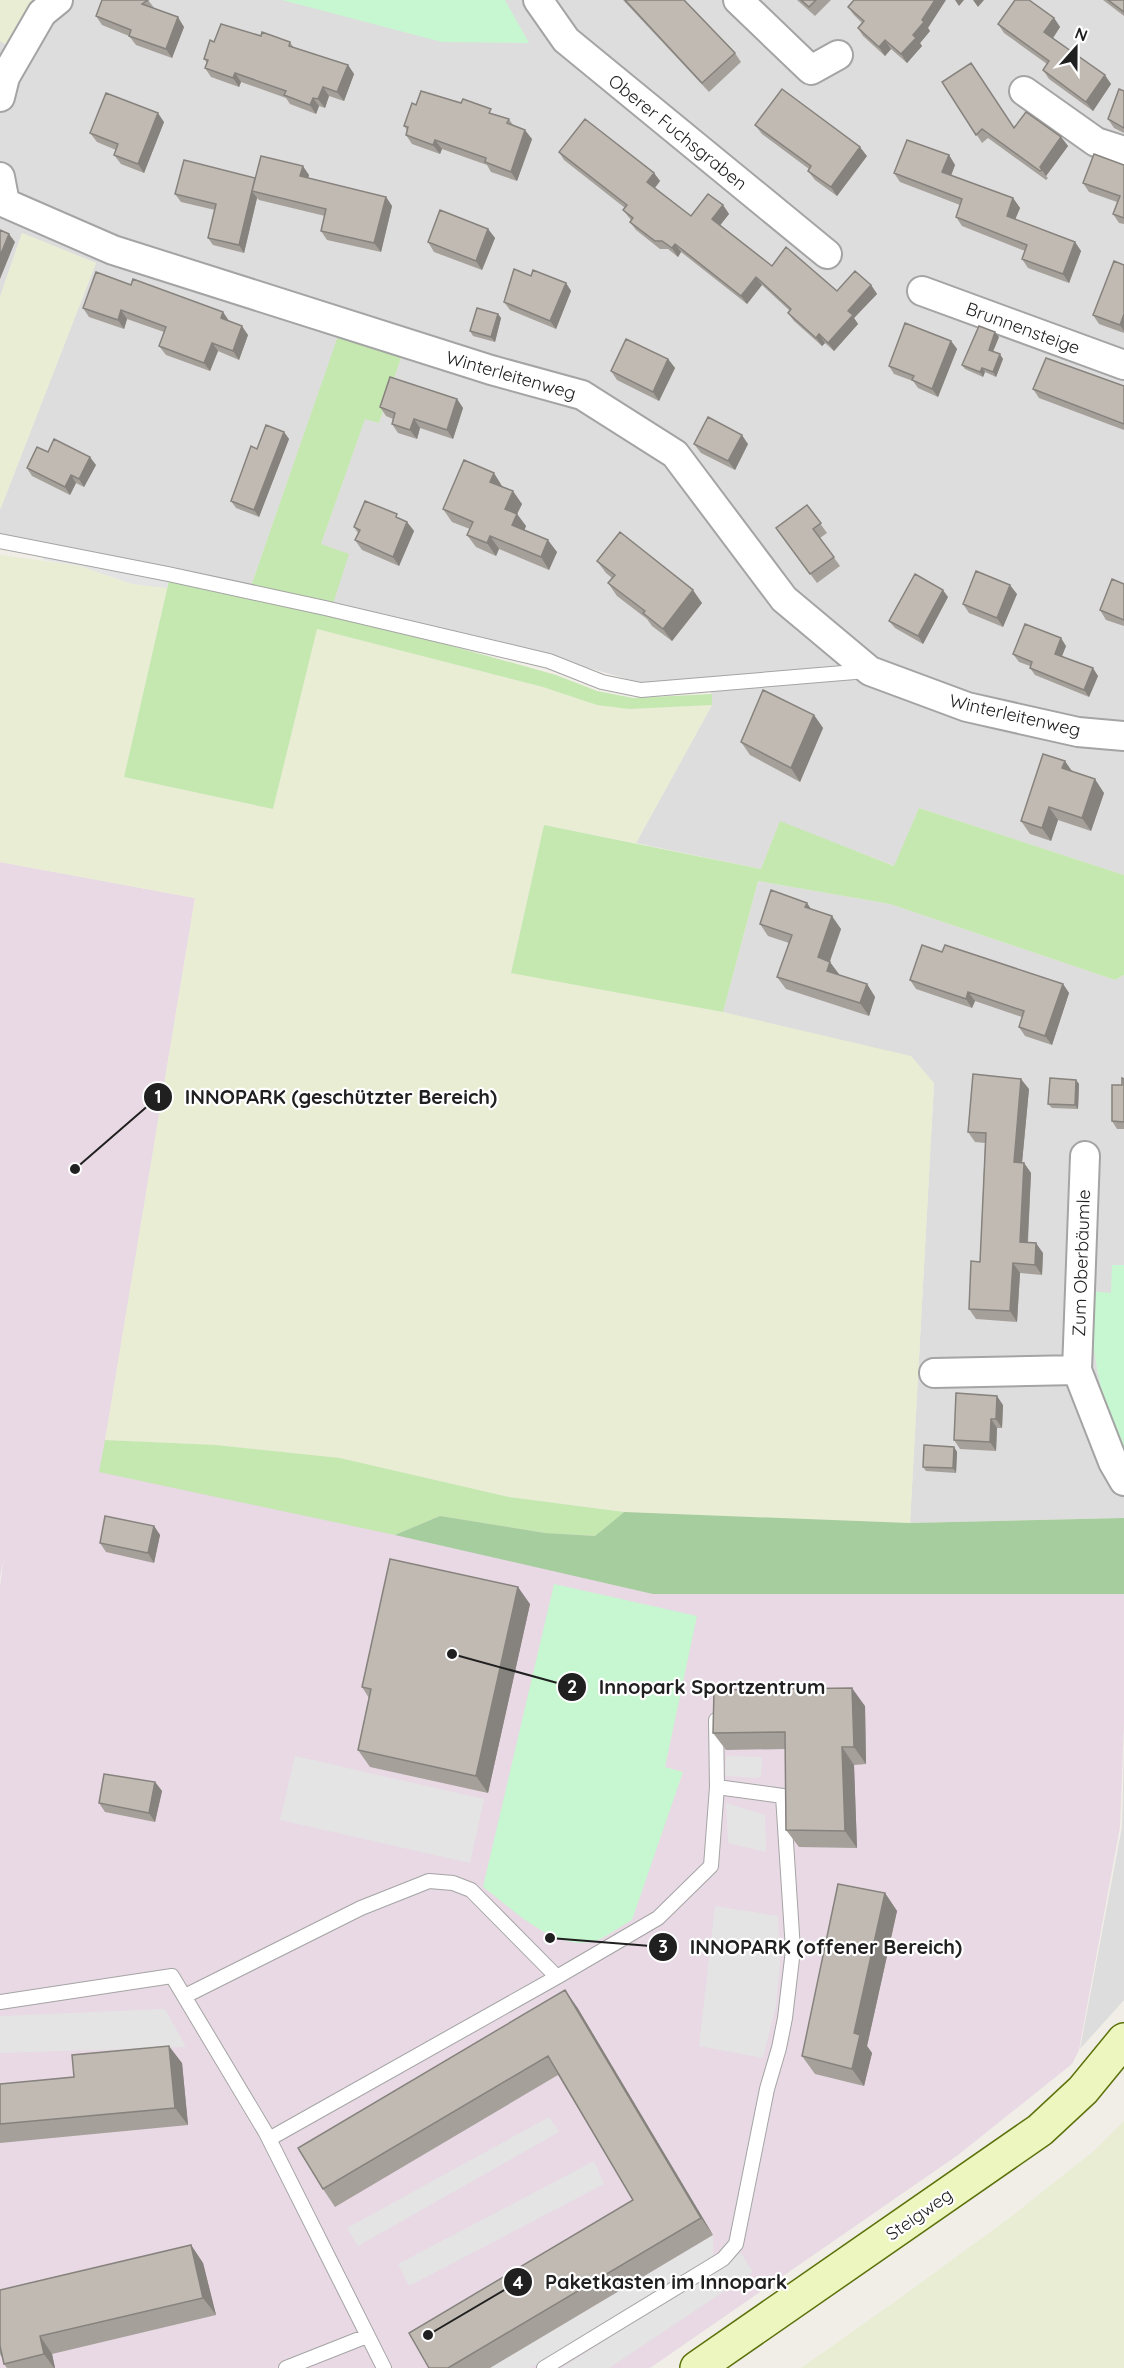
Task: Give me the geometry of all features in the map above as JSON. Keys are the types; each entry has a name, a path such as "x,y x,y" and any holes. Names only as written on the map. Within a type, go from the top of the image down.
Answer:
{"street":[{"path":"0,97 5,77 42,13 58,0"},
{"name":"Oberer Fuchsgraben","path":"538,0 566,40 827,254"},
{"path":"738,0 811,69 838,55"},
{"path":"1024,91 1096,142 1124,152"},
{"name":"Winterleitenweg","path":"2,194 113,250 490,370 582,395 675,454 784,599 870,671 967,707 1078,732 1124,736"},
{"name":"Brunnensteige","path":"922,291 1124,365"},
{"name":"Zum Oberbäumle","path":"1085,1156 1077,1370 1113,1462 1124,1481"},
{"path":"934,1373 1077,1370"},
{"name":"Steigweg","path":"697,2368 1040,2130 1083,2090 1124,2040"}],"lane":[{"path":"0,541 168,573 324,608 549,661 602,682 641,690 870,671"},
{"path":"269,2139 658,1918 711,1866 717,1787 716,1703"},
{"path":"544,2368 723,2259 736,2244 767,2089 785,2018 793,1950 783,1796 717,1787"},
{"path":"185,1996 361,1908 429,1881 453,1883 471,1890 557,1977"},
{"path":"0,2002 172,1976 269,2139 384,2368"},
{"path":"286,2368 368,2336"}],"shaded area":[{"path":"35,0 1124,0 1124,875 919,808 895,866 780,822 761,869 636,843 712,705 710,678 641,683 491,640 332,607 321,544 365,418 379,423 401,358 338,337 250,589 0,539 0,510 96,263 22,233 0,297 0,41 8,46 37,3"},
{"path":"40,551 170,576 167,588 132,584 80,566 44,560"},
{"path":"0,862 195,898 100,1472 1124,1594 1124,1722 1120,1827 1079,2050 1072,2064 958,2155 650,2368 0,2368 0,1587 4,1556 0,1578"},
{"path":"758,881 890,904 1115,980 1124,975 1124,1518 910,1523 934,1083 723,1012"},
{"path":"1124,1749 1124,2000 1080,2049 1122,1827"},
{"path":"295,1756 484,1799 470,1863 280,1820"},
{"path":"726,1756 762,1757 761,1778 725,1776"},
{"path":"726,1803 765,1815 766,1852 728,1843"},
{"path":"715,1906 778,1916 780,1964 776,2005 763,2058 699,2046"},
{"path":"165,2009 186,2047 0,2053 0,2016"},
{"path":"549,2117 559,2132 358,2246 347,2228"},
{"path":"594,2161 604,2184 409,2286 398,2264"},
{"path":"713,2235 713,2257 543,2361 530,2368 490,2368"},
{"path":"741,2253 753,2272 609,2368 562,2368"}],"green space":[{"path":"0,0 35,0 37,3 8,46 0,41"},
{"path":"282,0 505,0 529,43 442,42"},
{"path":"22,233 96,263 0,510 0,297"},
{"path":"338,336 401,358 379,423 365,419 321,544 349,554 332,607 250,589"},
{"path":"0,555 80,566 132,584 167,588 124,777 273,809 317,629 543,687 597,705 629,709 712,705 636,843 544,825 511,972 723,1012 911,1056 934,1083 910,1523 624,1512 509,1497 340,1458 216,1445 105,1440 195,898 0,862"},
{"path":"170,576 323,610 556,675 597,691 633,698 712,694 712,705 629,709 597,705 543,687 317,629 273,809 124,777"},
{"path":"919,808 1124,875 1124,975 1115,980 890,904 758,881 723,1012 511,973 544,825 761,869 780,821 894,866"},
{"path":"1112,1265 1124,1265 1124,1456 1103,1395 1092,1334 1090,1291 1111,1293"},
{"path":"105,1440 216,1445 340,1458 509,1497 624,1512 595,1536 545,1533 440,1516 395,1535 99,1472"},
{"path":"624,1512 910,1523 1124,1518 1124,1594 653,1594 395,1535 440,1516 545,1533 595,1536"},
{"path":"554,1584 697,1616 665,1767 683,1772 632,1920 592,1942 577,1943 547,1933 520,1916 483,1887"},
{"path":"1124,2121 1124,2368 801,2368 1008,2219 1094,2151"}],"building":[{"path":"102,0 148,0 142,4 178,17 166,49 129,36 131,30 96,16"},
{"path":"625,0 684,0 735,53 702,83"},
{"path":"801,0 816,0 809,7"},
{"path":"854,0 935,0 922,20 924,22 913,35 916,38 901,54 885,40 879,47 858,28 864,21 848,7"},
{"path":"1015,0 1029,0 1054,18 1044,32 1105,75 1086,102 1043,70 1049,61 998,24"},
{"path":"1108,0 1124,0 1124,12"},
{"path":"221,24 261,36 262,32 290,42 289,46 348,65 337,92 323,87 318,99 313,98 310,105 284,95 286,91 235,73 233,78 205,68 208,60 204,59 210,40 214,42"},
{"path":"971,63 1014,128 1026,112 1061,137 1040,167 1042,170 1040,171 982,129 976,135 942,82"},
{"path":"782,89 860,147 831,187 808,171 811,166 755,125"},
{"path":"1119,89 1124,91 1124,128 1108,119"},
{"path":"421,91 461,103 463,99 491,109 489,113 509,119 507,123 525,130 511,172 485,162 486,158 435,140 433,145 406,135 408,127 404,126 412,103 416,105"},
{"path":"106,93 158,113 138,164 114,155 118,144 90,133"},
{"path":"585,119 654,173 647,182 691,216 708,194 723,205 712,219 772,266 786,247 837,291 855,271 871,285 848,311 853,315 828,343 819,334 816,338 788,313 791,309 756,277 741,296 675,244 672,248 662,241 655,241 630,222 633,218 623,210 627,205 559,152"},
{"path":"907,140 949,155 942,172 1013,198 1007,216 1075,242 1063,274 1022,259 1027,245 956,217 962,199 894,173"},
{"path":"1094,154 1124,165 1124,218 1113,214 1120,196 1083,183"},
{"path":"261,156 303,166 300,176 386,197 374,243 321,231 326,209 252,191"},
{"path":"184,160 255,178 239,245 208,238 216,204 175,194"},
{"path":"440,210 488,229 476,261 428,242"},
{"path":"0,230 9,234 0,256"},
{"path":"1114,261 1124,265 1124,314 1120,325 1093,315"},
{"path":"514,269 531,276 533,270 566,283 550,321 504,302"},
{"path":"96,272 131,285 133,279 223,312 221,318 242,326 233,351 212,343 204,363 159,346 166,327 121,310 118,320 83,308"},
{"path":"477,308 498,314 491,337 470,331"},
{"path":"905,323 951,341 932,389 912,380 914,376 889,366"},
{"path":"979,326 995,332 989,350 1000,354 993,372 982,368 980,372 962,365"},
{"path":"626,339 668,359 653,392 611,371"},
{"path":"1046,358 1124,386 1124,424 1033,389"},
{"path":"390,377 457,399 447,430 414,419 410,430 392,424 395,413 380,407"},
{"path":"708,417 742,435 728,461 694,444"},
{"path":"266,425 284,432 254,510 231,501 251,446 257,449"},
{"path":"54,439 90,457 79,479 71,475 65,487 27,468 37,447 48,452"},
{"path":"464,460 494,473 490,482 513,491 505,509 517,514 512,525 548,540 541,557 490,536 487,543 467,535 473,522 443,509"},
{"path":"365,501 397,514 396,517 407,522 393,557 355,540 360,530 354,527"},
{"path":"807,505 821,523 813,529 834,557 810,574 776,528"},
{"path":"620,532 693,590 663,629 643,613 645,611 608,583 615,575 597,561"},
{"path":"976,571 1010,585 997,618 963,604"},
{"path":"915,574 943,590 918,636 889,621"},
{"path":"1112,579 1124,584 1124,620 1100,610"},
{"path":"1025,624 1061,638 1055,654 1093,668 1084,690 1030,668 1032,662 1013,654"},
{"path":"763,690 814,715 791,768 741,742"},
{"path":"1043,754 1065,761 1062,768 1095,779 1082,818 1049,807 1042,828 1021,821"},
{"path":"771,890 807,903 805,907 832,916 818,957 830,962 827,971 867,984 860,1003 777,977 792,935 760,924"},
{"path":"922,945 942,952 945,945 1063,984 1045,1036 1019,1027 1024,1011 968,992 966,999 910,980"},
{"path":"973,1074 1021,1079 1014,1162 1024,1163 1020,1242 1036,1243 1035,1265 1013,1263 1010,1311 969,1309 971,1261 980,1262 986,1133 968,1132"},
{"path":"1050,1078 1076,1080 1075,1105 1048,1104"},
{"path":"1122,1078 1124,1079 1124,1122 1112,1121 1112,1085 1122,1085"},
{"path":"956,1393 997,1396 996,1419 991,1419 990,1442 954,1440"},
{"path":"924,1445 954,1447 953,1468 923,1467"},
{"path":"105,1516 154,1526 148,1553 100,1543"},
{"path":"390,1559 518,1587 476,1776 358,1750 371,1689 362,1687"},
{"path":"852,1688 854,1747 842,1747 845,1831 786,1830 785,1732 713,1733 714,1690"},
{"path":"104,1774 155,1782 149,1813 99,1803"},
{"path":"838,1884 885,1893 854,2033 860,2035 852,2069 802,2056"},
{"path":"565,1990 701,2218 448,2368 429,2368 409,2333 633,2200 548,2056 323,2189 298,2148"},
{"path":"169,2046 175,2108 0,2124 0,2084 74,2077 72,2055"},
{"path":"191,2245 203,2298 40,2336 44,2354 4,2364 0,2346 0,2290"}],"place":[{"name":"INNOPARK (geschützter Bereich)","path":"75,1169"},
{"name":"Innopark Sportzentrum","path":"452,1654"},
{"name":"INNOPARK (offener Bereich)","path":"550,1938"},
{"name":"Paketkasten im Innopark","path":"428,2335"}]}
